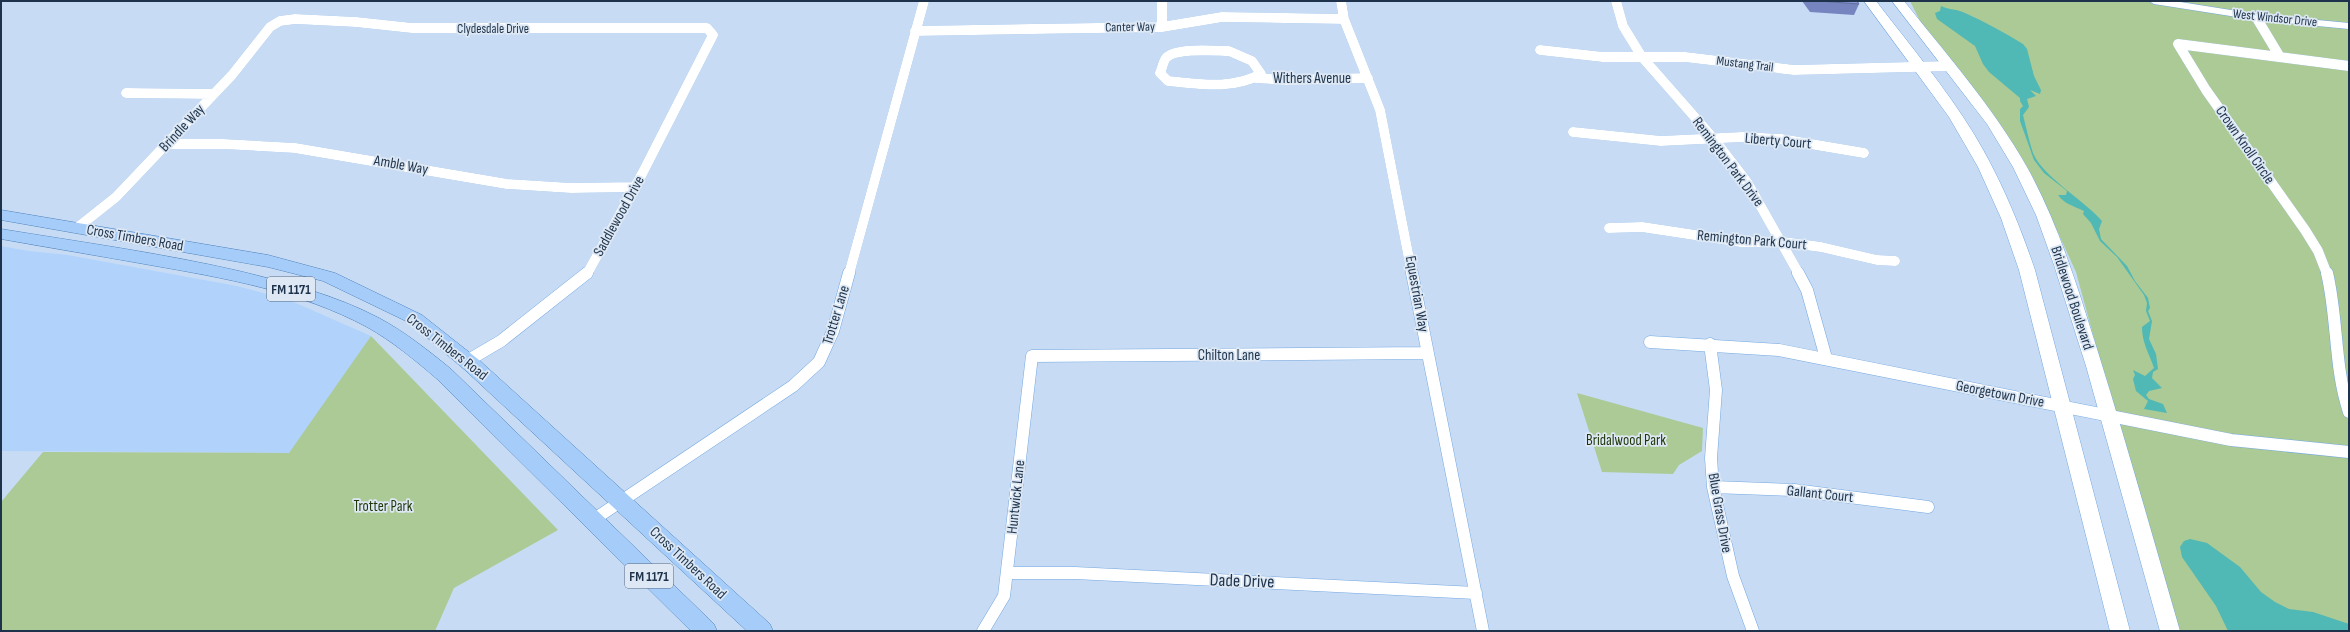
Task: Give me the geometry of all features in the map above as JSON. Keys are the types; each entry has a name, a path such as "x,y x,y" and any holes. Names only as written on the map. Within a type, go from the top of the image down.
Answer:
{"main road":[{"path":"1870,1 1920,66 1968,134 2006,209 2027,270 2120,631"},
{"name":"Bridlewood Boulevard","path":"1898,1 1950,66 2007,145 2020,166 2049,227 2067,278 2170,631"},
{"path":"1887,23 1915,23"},
{"name":"Cross Timbers Road","path":"1,215 261,260 329,277 416,319 468,361 762,631"},
{"path":"53,243 76,228"},
{"name":"Cross Timbers Road","path":"1,234 236,275 314,297 374,323 418,353 444,374 706,631"}],"street":[{"name":"Trotter Lane","path":"592,520 622,502 793,386 819,362 828,346 833,331 924,1"},
{"path":"1162,1 1162,26"},
{"name":"Equestrian Way","path":"1341,1 1344,19 1380,110 1483,631"},
{"name":"Remington Park Drive","path":"1616,1 1623,26 1642,57 1714,138 1747,182 1783,242 1808,290 1826,358"},
{"name":"West Windsor Drive","path":"2154,1 2256,17 2349,26"},
{"name":"Canter Way","path":"915,31 1162,26 1222,17 1344,19"},
{"path":"2256,17 2280,57"},
{"name":"Clydesdale Drive","path":"280,21 295,19 348,21 428,28 707,28"},
{"name":"Brindle Way","path":"76,228 116,197 213,94 270,27 280,21"},
{"name":"Saddlewood Drive","path":"468,361 501,341 587,274 635,187 713,35 707,28"},
{"name":"Crown Knoll Circle","path":"2349,66 2178,44 2206,90 2306,230 2318,252 2329,286 2339,370 2349,412"},
{"name":"Mustang Trail","path":"1540,50 1595,57 1684,57 1794,70 1950,66"},
{"name":"Withers Avenue","path":"1256,78 1261,74 1257,64 1245,57 1229,51 1186,52 1171,55 1166,58 1160,73 1168,81 1201,84 1236,83 1256,78 1286,80 1368,78"},
{"path":"126,93 213,94"},
{"name":"Liberty Court","path":"1572,132 1654,140 1781,138 1864,153"},
{"name":"Amble Way","path":"166,144 223,144 295,148 507,184 571,188 635,187"},
{"name":"Remington Park Court","path":"1608,228 1642,227 1719,239 1783,242 1821,247 1877,260 1895,261"},
{"name":"Georgetown Drive","path":"1650,342 1741,346 1826,358 2108,416 2237,440 2349,452"},
{"name":"Blue Grass Drive","path":"1710,344 1716,390 1711,458 1712,487 1733,576 1753,631"},
{"name":"Chilton Lane","path":"1032,356 1427,353"},
{"name":"Huntwick Lane","path":"983,631 1004,596 1008,573 1032,356"},
{"name":"Gallant Court","path":"1712,487 1794,490 1928,507"},
{"name":"Dade Drive","path":"1008,573 1075,573 1476,592"}],"shaded area":[{"path":"1941,6 1962,12 1980,20 2023,44 2027,49 2034,76 2041,90 2040,94 2030,90 2036,96 2027,99 2029,107 2023,115 2033,153 2045,171 2095,213 2102,221 2099,229 2101,239 2127,266 2135,281 2148,298 2150,308 2148,311 2152,321 2149,339 2156,354 2158,369 2153,372 2152,378 2162,388 2149,391 2146,395 2149,399 2163,404 2167,413 2144,409 2148,401 2136,391 2133,379 2135,375 2133,370 2145,376 2154,368 2144,343 2142,333 2142,327 2150,321 2146,311 2147,303 2144,295 2117,257 2100,241 2091,223 2083,214 2084,211 2066,203 2060,198 2058,195 2066,195 2067,191 2044,173 2034,160 2020,121 2020,109 2023,106 2020,98 1989,72 1983,64 1975,46 1937,19 1935,13 1940,11"},
{"path":"1,246 29,251 68,255 237,286 289,300 371,336 295,453 1,451"},
{"path":"2190,539 2207,543 2240,567 2261,592 2275,602 2289,609 2313,612 2349,624 2349,631 2228,631 2216,606 2182,557 2180,547 2184,541"}],"green space":[{"path":"1910,1 2349,1 2349,631 2180,631 2122,441 2076,272 2032,176 1992,115 1921,23"},
{"name":"Trotter Park","path":"371,336 558,530 454,588 435,631 1,631 1,502 43,452 289,453"},
{"name":"Bridalwood Park","path":"1577,393 1703,428 1702,451 1679,465 1673,474 1602,472"}],"building":[{"path":"1819,1 1857,1 1859,4"}]}
